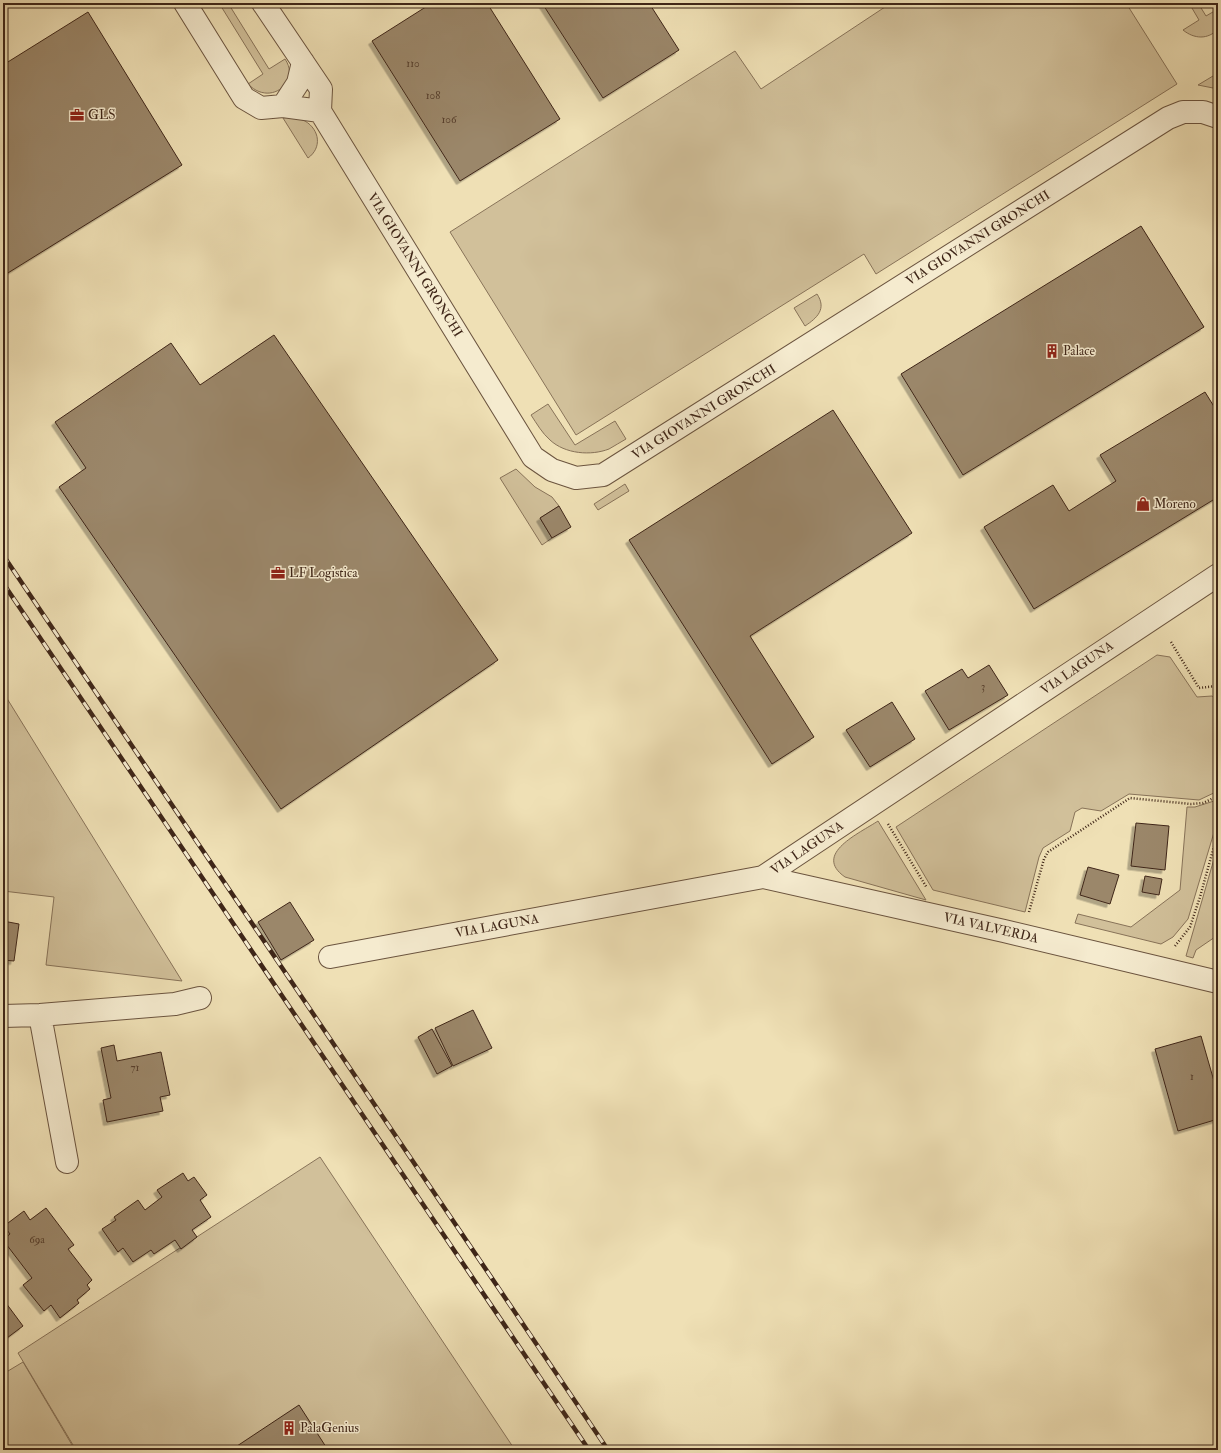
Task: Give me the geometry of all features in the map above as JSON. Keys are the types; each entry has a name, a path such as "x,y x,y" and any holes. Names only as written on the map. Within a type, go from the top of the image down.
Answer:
{"street":[{"path":"185,3 244,98 261,108 283,106 320,111 321,89 263,3"},
{"path":"283,106 298,82 303,62"},
{"name":"VIA GIOVANNI GRONCHI","path":"320,111 533,457 552,470 576,478 603,475 1168,118 1183,112 1203,112 1218,117"},
{"name":"VIA LAGUNA","path":"330,957 763,877 1218,575"},
{"name":"VIA VALVERDA","path":"763,877 1004,931 1218,982"},
{"path":"3,1016 175,1004 200,998"},
{"path":"40,1014 67,1162"}],"path":[{"path":"1171,642 1199,688 1216,686"},
{"path":"1218,645 1215,665 1216,686 1218,690"},
{"path":"1028,917 1044,859 1048,852 1108,812 1130,798 1191,804 1203,803 1218,796"},
{"path":"888,826 930,894"},
{"path":"1172,950 1190,927 1218,832"}],"shaded area":[{"path":"219,3 228,3 269,69 285,59 289,68 289,76 281,89 274,92 265,93 248,84 263,74"},
{"path":"891,3 1126,3 1177,84 876,274 864,254 576,435 450,232 735,51 761,89"},
{"path":"1189,3 1198,3 1206,16 1218,9 1218,29 1214,33 1205,37 1196,37 1183,30 1199,20"},
{"path":"1218,73 1218,89 1198,85"},
{"path":"290,117 305,121 314,129 317,139 316,149 308,158 283,118"},
{"path":"817,294 820,299 821,309 817,316 805,326 794,308"},
{"path":"548,404 575,445 615,421 626,439 609,449 594,453 571,451 556,445 547,437 531,415"},
{"path":"516,469 535,487 552,497 559,506 540,518 552,538 542,545 500,478"},
{"path":"625,484 629,491 598,510 594,504"},
{"path":"1157,655 1170,657 1197,697 1212,696 1218,700 1218,791 1199,800 1129,794 1101,811 1082,808 1075,812 1070,831 1043,848 1039,857 1025,912 933,890 896,827"},
{"path":"3,692 182,981 46,965 54,897 3,891"},
{"path":"1214,801 1218,802 1218,819 1188,919 1173,937 1161,944 1075,923 1078,914 1131,927 1180,890 1187,807 1195,807"},
{"path":"878,821 926,900 845,877 836,868 834,860 836,852 842,845"},
{"path":"1218,845 1218,935 1196,950 1193,958 1186,956"},
{"path":"320,1157 515,1450 76,1450 18,1353"},
{"path":"23,1362 75,1450 3,1450 3,1374"}],"building":[{"path":"432,3 487,3 560,119 460,181 372,41"},
{"path":"542,3 649,3 679,50 603,98"},
{"name":"GLS","path":"88,12 182,165 3,276 3,65"},
{"name":"Palace","path":"1141,226 1204,327 963,475 901,374"},
{"name":"LF Logistica","path":"274,335 498,660 281,809 59,487 86,468 55,422 171,343 200,385"},
{"name":"Moreno","path":"1205,392 1218,413 1218,497 1034,609 984,527 1053,485 1069,511 1116,481 1100,455"},
{"path":"833,410 912,533 750,636 814,737 772,764 629,540"},
{"path":"559,506 571,527 552,538 540,518"},
{"path":"989,665 1008,695 949,730 925,691 962,669 968,678"},
{"path":"892,702 915,739 870,767 846,730"},
{"path":"1136,823 1169,826 1165,870 1131,866"},
{"path":"1088,867 1119,875 1110,904 1080,895"},
{"path":"1145,876 1162,879 1159,895 1142,892"},
{"path":"290,902 314,940 281,960 258,922"},
{"path":"3,921 19,924 14,961 3,960"},
{"path":"473,1010 492,1048 453,1066 435,1028"},
{"path":"432,1029 452,1066 437,1074 418,1037"},
{"path":"1201,1036 1218,1095 1218,1119 1178,1131 1155,1049"},
{"path":"114,1045 117,1061 161,1052 170,1095 160,1097 163,1111 107,1122 103,1100 111,1098 101,1048"},
{"path":"3,1080 7,1081 4,1107 3,1107"},
{"path":"183,1173 188,1181 194,1177 207,1195 200,1200 211,1217 192,1230 197,1237 181,1249 175,1240 154,1254 151,1250 133,1262 123,1248 118,1252 102,1229 116,1220 114,1217 138,1200 145,1210 162,1197 157,1190"},
{"path":"46,1208 74,1245 68,1249 92,1280 87,1285 90,1289 77,1300 79,1303 60,1318 51,1305 44,1311 23,1285 32,1278 3,1240 10,1234 4,1226 24,1211 30,1220"},
{"path":"3,1299 23,1326 3,1341"},
{"name":"PalaGenius","path":"299,1405 328,1450 231,1450"}],"railway":[{"path":"3,555 608,1450"},
{"path":"3,583 589,1450"}],"place":[{"name":"GLS","path":"77,115"},
{"name":"Palace","path":"1052,351"},
{"name":"Moreno","path":"1143,504"},
{"name":"LF Logistica","path":"278,573"},
{"name":"PalaGenius","path":"289,1428"}]}
